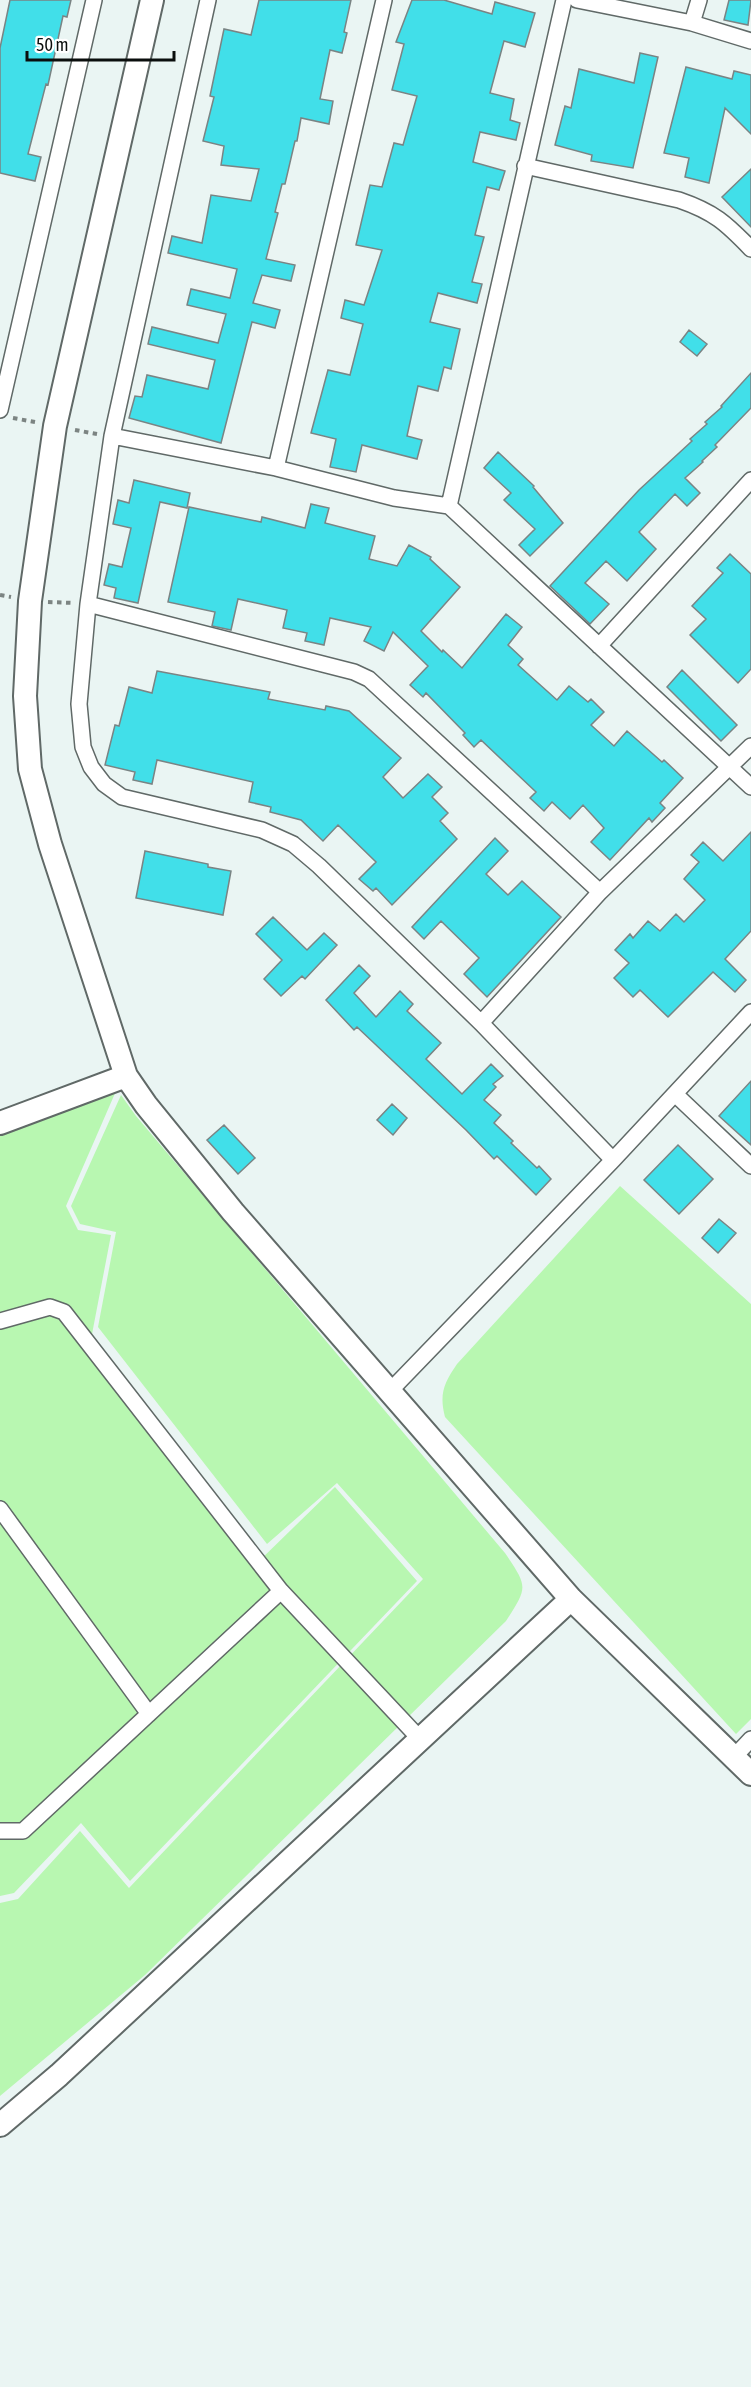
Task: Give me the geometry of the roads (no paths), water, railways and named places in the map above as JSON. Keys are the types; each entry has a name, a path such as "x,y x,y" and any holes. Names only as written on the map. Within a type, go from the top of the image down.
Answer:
{"street":[{"path":"0,410 94,0"},
{"path":"153,0 55,426 30,601 25,696 30,770 50,844 126,1076 146,1106 233,1212 571,1599 751,1774"},
{"path":"208,0 112,436 88,604 80,704 83,747 91,767 104,784 122,797 262,830 293,844 319,866 481,1023 613,1160"},
{"path":"276,468 384,0"},
{"path":"449,506 564,0"},
{"path":"577,0 692,23 751,41"},
{"path":"692,23 699,0"},
{"path":"525,166 679,200 702,208 723,220 751,249"},
{"path":"112,436 276,468 393,498 449,506 751,787"},
{"path":"599,646 751,480"},
{"path":"88,604 354,672 369,679 600,892"},
{"path":"481,1023 600,892 751,746"},
{"path":"389,1392 613,1160 751,1012"},
{"path":"0,1123 126,1076"},
{"path":"675,1094 751,1166"},
{"path":"0,1321 50,1307 64,1312 281,1591 420,1739"},
{"path":"0,1509 148,1714"},
{"path":"0,1831 23,1831 281,1591"},
{"path":"0,2126 59,2075 571,1599"},
{"path":"735,1756 751,1738"}]}
